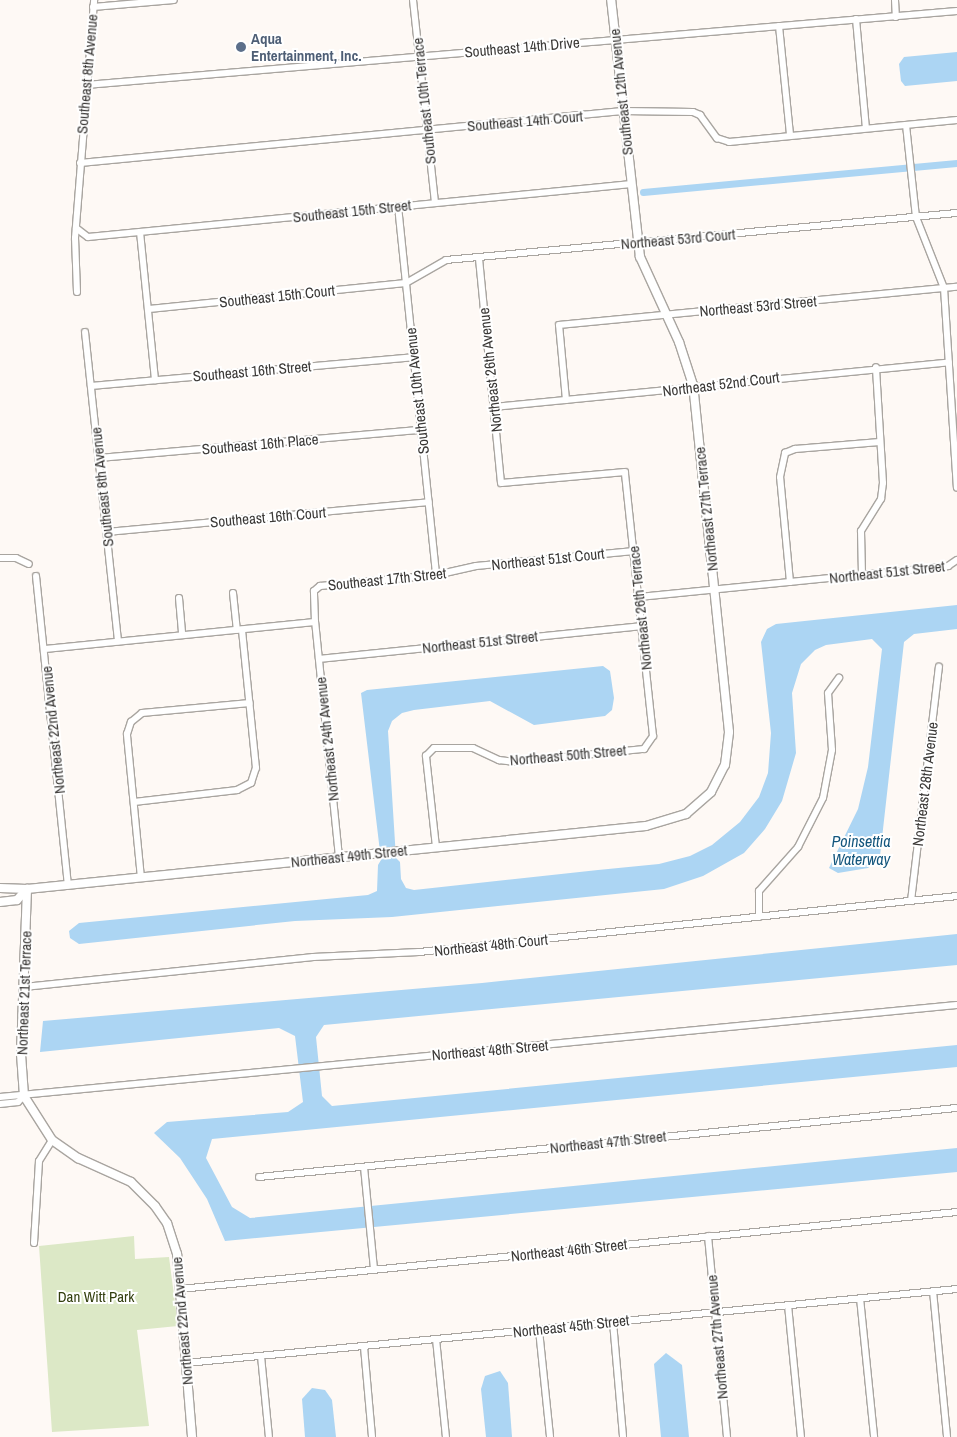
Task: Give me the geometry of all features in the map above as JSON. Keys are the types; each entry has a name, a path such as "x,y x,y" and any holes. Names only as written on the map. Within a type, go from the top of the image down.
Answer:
{"street":[{"path":"93,4 174,0"},
{"name":"Southeast 10th Terrace","path":"413,0 435,202"},
{"name":"Southeast 12th Avenue","path":"611,0 631,184"},
{"path":"895,0 896,17"},
{"name":"Southeast 8th Avenue","path":"76,292 75,238 93,4"},
{"name":"Southeast 14th Drive","path":"86,85 957,11"},
{"path":"856,19 866,128"},
{"path":"779,26 790,135"},
{"name":"Southeast 14th Court","path":"80,163 623,111 693,112 722,141 957,120"},
{"path":"906,125 916,217 944,288 957,488"},
{"name":"Southeast 15th Street","path":"76,228 88,237 631,184"},
{"name":"Northeast 27th Terrace","path":"631,184 638,242 645,272 679,342 693,385 729,748 725,765 711,792 686,814 672,820"},
{"name":"Southeast 10th Avenue","path":"398,206 436,575"},
{"name":"Northeast 53rd Court","path":"406,283 441,262 957,213"},
{"path":"140,232 155,380"},
{"name":"Northeast 26th Avenue","path":"479,258 501,483 626,472"},
{"name":"Southeast 15th Court","path":"149,308 406,283"},
{"name":"Northeast 53rd Street","path":"566,400 559,324 957,287"},
{"name":"Southeast 8th Avenue","path":"85,332 118,641"},
{"name":"Southeast 16th Street","path":"91,386 413,356"},
{"name":"Northeast 52nd Court","path":"494,407 693,385 876,367 949,362"},
{"path":"862,575 861,531 881,500 883,483 876,367"},
{"name":"Southeast 16th Place","path":"99,458 421,430"},
{"path":"790,582 780,477 785,453 795,450 880,442"},
{"name":"Northeast 26th Terrace","path":"626,472 653,736 650,744"},
{"name":"Southeast 16th Court","path":"107,532 429,502"},
{"name":"Northeast 51st Court","path":"463,568 634,551"},
{"path":"0,558 16,558 29,564"},
{"name":"Northeast 51st Street","path":"639,597 948,566 956,561"},
{"name":"Southeast 17th Street","path":"315,622 313,598 320,586 436,575 463,568"},
{"name":"Northeast 22nd Avenue","path":"36,576 68,885"},
{"path":"134,802 237,790 251,783 256,768 250,703 233,593"},
{"path":"178,598 182,635"},
{"path":"45,649 315,622"},
{"name":"Northeast 24th Avenue","path":"315,622 339,857"},
{"name":"Northeast 51st Street","path":"319,659 642,626"},
{"name":"Northeast 28th Avenue","path":"911,901 939,667"},
{"path":"759,917 759,891 798,847 823,798 832,750 828,693 839,678"},
{"path":"141,878 127,734 131,722 142,713 250,703"},
{"name":"Northeast 50th Street","path":"436,847 426,756 429,751 462,746 515,762 644,749 650,744"},
{"name":"Northeast 49th Street","path":"0,888 27,889 141,878 646,826 672,820"},
{"name":"Northeast 49th Street","path":"0,902 17,900 27,889"},
{"name":"Northeast 21st Terrace","path":"24,1096 21,1054 27,889"},
{"name":"Northeast 48th Court","path":"24,987 312,958 419,952 957,896"},
{"name":"Northeast 48th Street","path":"0,1097 957,1005"},
{"name":"Northeast 22nd Avenue","path":"24,1096 52,1140 78,1158 131,1182 155,1206 173,1238 180,1289 192,1437"},
{"name":"Northeast 48th Street","path":"0,1104 18,1102 24,1096"},
{"name":"Northeast 47th Street","path":"259,1177 957,1108"},
{"path":"34,1243 39,1161 52,1140"},
{"path":"364,1166 374,1269"},
{"name":"Northeast 46th Street","path":"180,1289 957,1212"},
{"name":"Northeast 27th Avenue","path":"708,1236 727,1437"},
{"name":"Northeast 45th Street","path":"186,1364 957,1289"},
{"path":"933,1291 947,1437"},
{"path":"860,1298 874,1437"},
{"path":"788,1306 800,1437"},
{"path":"613,1322 623,1437"},
{"path":"539,1330 550,1437"},
{"path":"436,1339 446,1437"},
{"path":"364,1347 372,1437"},
{"path":"261,1356 270,1437"}],"green space":[{"name":"Dan Witt Park","path":"134,1236 135,1259 169,1257 178,1326 137,1330 149,1426 52,1432 39,1246"}],"water":[{"path":"957,52 957,81 905,86 901,81 899,64 904,57"},
{"name":"Poinsettia Waterway","path":"957,605 957,629 914,634 904,642 880,856 868,868 838,873 829,868 858,809 868,767 882,649 872,639 826,645 815,650 801,664 792,693 796,753 782,801 765,829 744,853 703,876 664,889 392,917 295,921 79,944 70,938 69,931 79,923 368,895 377,891 378,865 381,860 361,693 367,690 603,666 610,671 614,698 612,710 605,716 534,725 490,701 414,710 402,713 392,721 388,731 396,858 400,862 401,879 406,888 414,890 659,864 690,856 712,845 740,822 759,797 768,773 771,733 761,642 767,629 776,624"},
{"path":"957,934 957,965 324,1025 316,1037 322,1096 332,1106 957,1045 957,1067 212,1139 206,1158 232,1207 250,1218 957,1148 957,1172 225,1241 207,1199 180,1158 154,1133 167,1122 288,1112 303,1102 295,1036 279,1028 40,1052 43,1021 482,983"},
{"path":"666,1353 682,1365 689,1437 661,1437 654,1364"},
{"path":"500,1371 508,1383 512,1437 486,1437 481,1389 485,1376"},
{"path":"312,1388 325,1390 332,1400 336,1437 305,1437 302,1399"}],"waterway":[{"path":"643,192 957,163"}],"place":[{"name":"Aqua Entertainment, Inc.","path":"241,47"}]}
